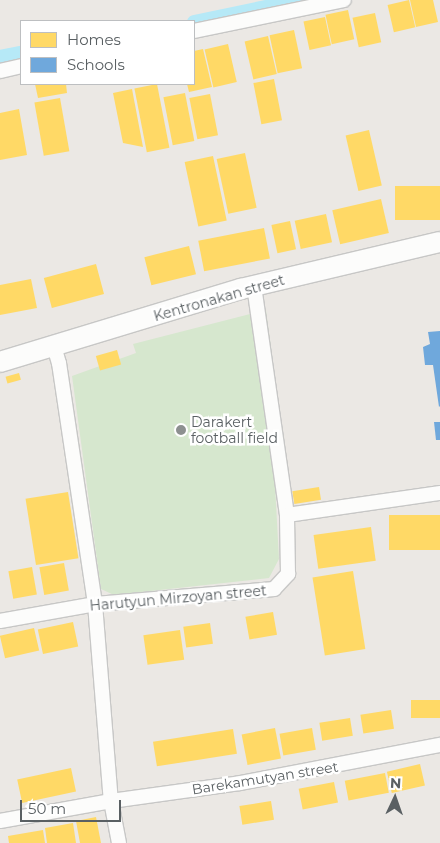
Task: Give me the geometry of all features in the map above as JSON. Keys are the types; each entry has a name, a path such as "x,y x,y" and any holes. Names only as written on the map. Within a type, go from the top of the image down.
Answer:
{"main road":[{"name":"Kentronakan street","path":"0,362 254,286 440,242"}],"street":[{"path":"195,31 344,0"},
{"path":"0,71 20,66"},
{"name":"Harutyun Mirzoyan street","path":"0,621 95,604 274,589 288,574 287,515 254,286"},
{"path":"54,346 59,362 95,604 112,800 120,843"},
{"path":"287,515 440,493"},
{"name":"Barekamutyan street","path":"0,821 112,800 240,783 440,745"}],"green space":[{"name":"Darakert football field","path":"266,310 289,483 275,485 279,559 269,578 114,595 101,589 72,376 136,353 133,344"}],"building: Homes":[{"path":"409,0 415,27 394,32 388,5"},
{"path":"409,0 415,27 394,32 388,5"},
{"path":"348,10 354,39 332,44 326,15"},
{"path":"375,13 381,42 359,47 353,18"},
{"path":"325,17 331,45 310,50 303,22"},
{"path":"294,30 302,68 278,73 270,35"},
{"path":"268,36 277,74 253,79 245,41"},
{"path":"228,44 237,82 213,87 205,49"},
{"path":"203,49 212,87 189,92 187,85 195,85 195,51"},
{"path":"274,79 282,120 261,124 253,83"},
{"path":"35,85 66,85 67,93 38,98"},
{"path":"157,85 169,148 147,152 134,88"},
{"path":"132,89 143,147 123,143 113,93"},
{"path":"185,93 194,141 173,145 163,97"},
{"path":"210,94 218,135 197,139 189,98"},
{"path":"60,98 69,151 44,156 34,103"},
{"path":"19,109 27,155 0,160 0,113"},
{"path":"369,130 382,186 358,191 346,135"},
{"path":"245,153 257,208 228,214 217,159"},
{"path":"213,156 227,221 198,227 185,162"},
{"path":"395,186 440,186 440,220 395,220"},
{"path":"381,199 389,233 340,244 332,210"},
{"path":"326,214 332,242 301,249 295,221"},
{"path":"290,221 296,249 277,253 271,225"},
{"path":"264,228 270,258 204,271 198,241"},
{"path":"189,246 196,274 151,285 144,257"},
{"path":"96,264 104,294 52,308 44,278"},
{"path":"31,279 37,308 0,315 0,285"},
{"path":"117,350 121,364 100,370 96,356"},
{"path":"19,373 21,380 7,384 6,377"},
{"path":"319,487 321,500 294,504 292,491"},
{"path":"68,492 78,558 36,565 26,499"},
{"path":"389,515 440,515 440,550 389,550"},
{"path":"371,527 376,561 318,569 314,535"},
{"path":"64,563 69,591 44,595 39,567"},
{"path":"32,567 37,595 13,599 8,571"},
{"path":"353,571 365,649 325,655 313,577"},
{"path":"273,612 277,635 249,640 245,617"},
{"path":"73,622 78,646 43,654 38,629"},
{"path":"210,623 213,644 186,648 183,627"},
{"path":"34,628 39,650 5,658 0,636"},
{"path":"180,630 184,660 148,665 143,635"},
{"path":"411,700 440,700 440,718 411,718"},
{"path":"391,710 394,729 363,734 360,715"},
{"path":"350,718 353,736 322,741 319,723"},
{"path":"275,728 281,758 248,765 242,734"},
{"path":"312,728 316,750 283,755 280,734"},
{"path":"233,729 237,754 157,766 153,742"},
{"path":"420,764 425,785 392,793 387,772"},
{"path":"71,768 76,791 22,803 17,779"},
{"path":"385,773 389,793 349,800 345,781"},
{"path":"334,782 338,803 303,809 299,789"},
{"path":"271,801 274,820 242,825 239,806"},
{"path":"96,817 101,843 80,843 76,821"},
{"path":"73,823 76,843 47,843 45,828"},
{"path":"43,830 45,843 9,843 8,836"}],"building: Schools":[{"path":"440,331 439,407 433,365 425,365 423,347 430,344 428,332"},
{"path":"434,422 440,422 440,440 436,440"}],"waterway":[{"path":"195,22 299,0"},
{"path":"0,57 20,53"}],"place":[{"name":"Darakert football field","path":"181,430"}]}
